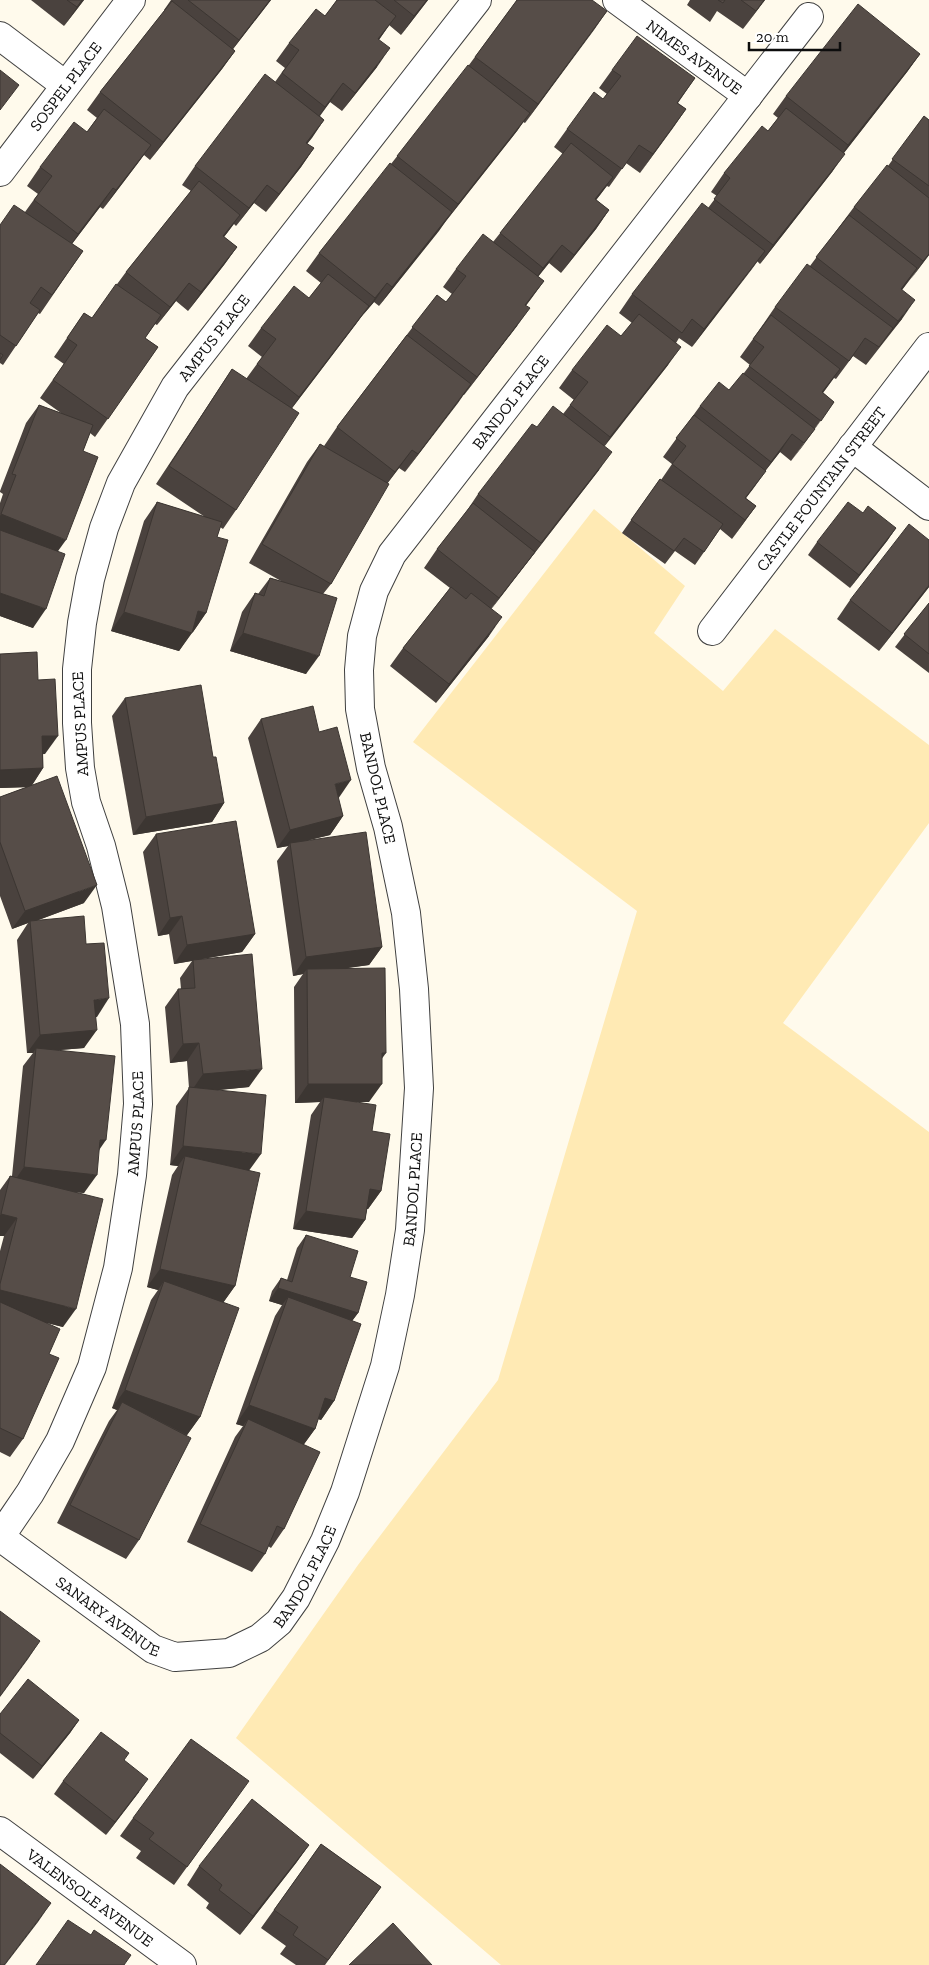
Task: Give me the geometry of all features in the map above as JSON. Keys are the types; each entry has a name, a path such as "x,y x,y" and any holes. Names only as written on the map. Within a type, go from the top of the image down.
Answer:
{"street":[{"name":"SOSPEL PLACE","path":"0,172 131,0"},
{"name":"AMPUS PLACE","path":"0,1537 30,1493 60,1441 92,1367 118,1268 132,1174 138,1104 135,1024 116,906 101,846 86,802 80,768 77,723 77,669 82,623 90,579 104,528 121,483 175,387 477,0"},
{"name":"NIMES AVENUE","path":"617,0 748,96"},
{"name":"BANDOL PLACE","path":"229,1653 260,1638 280,1622 296,1598 325,1541 345,1492 384,1366 400,1295 410,1230 419,1088 414,988 406,913 388,827 371,768 360,709 359,670 362,636 374,591 392,554 556,340 809,17"},
{"path":"0,36 65,85"},
{"name":"CASTLE FOUNTAIN STREET","path":"712,631 929,347"},
{"path":"852,447 929,506"},
{"name":"SANARY AVENUE","path":"0,1537 153,1649 175,1658 229,1653"},
{"name":"VALENSOLE AVENUE","path":"0,1831 182,1965"}],"sand":[{"path":"594,509 685,586 654,633 723,691 775,629 929,745 929,823 783,1023 929,1132 929,1965 501,1965 236,1738 358,1565 498,1380 637,911 413,742"}],"building":[{"path":"67,0 82,0 77,7"},
{"path":"188,0 270,0 239,40"},
{"path":"337,0 375,0 396,16 378,39 390,48 355,93 343,83 325,107 282,73 299,50 289,43 316,9 325,16"},
{"path":"394,0 427,0 414,16"},
{"path":"517,0 592,0 607,11 538,104 475,57"},
{"path":"741,0 764,0 756,11"},
{"path":"172,1 235,51 163,142 100,92"},
{"path":"858,4 920,54 848,145 786,96"},
{"path":"637,36 695,78 677,103 686,109 653,154 639,145 622,169 567,129 594,92 603,99 621,76 612,70"},
{"path":"468,65 530,113 458,204 397,156"},
{"path":"0,70 19,85 0,110"},
{"path":"265,74 324,120 306,143 314,148 279,194 267,185 249,208 195,166"},
{"path":"786,108 845,154 773,245 714,199 730,178 724,173 762,126 768,131"},
{"path":"104,109 151,145 116,190 113,188 78,234 34,200 52,176 40,167 74,122 87,132"},
{"path":"924,116 929,120 929,186 892,159"},
{"path":"571,143 613,177 595,199 609,210 574,255 562,245 543,268 500,233"},
{"path":"390,163 452,212 392,287 387,283 375,298 319,253"},
{"path":"887,165 929,198 929,254 923,261 854,207"},
{"path":"199,181 240,215 223,236 237,247 201,292 189,283 170,307 126,272"},
{"path":"702,203 765,251 704,329 692,319 682,333 632,294"},
{"path":"14,205 83,251 52,295 41,287 30,303 40,310 16,346 0,335 0,225"},
{"path":"849,215 917,268 901,289 915,300 898,321 816,257"},
{"path":"483,234 544,281 525,305 530,308 477,377 412,327 437,295 446,302 466,276 456,269"},
{"path":"807,264 893,328 879,347 865,338 849,361 775,307"},
{"path":"328,274 369,306 299,397 257,364 276,339 261,328 294,286 309,298"},
{"path":"116,284 161,315 145,338 158,347 108,419 53,380 77,345 67,338 84,313 92,318"},
{"path":"639,314 681,347 610,437 570,405 588,382 572,370 607,325 621,336"},
{"path":"771,315 840,369 822,392 834,402 821,421 749,366 764,347 753,339"},
{"path":"407,335 471,384 418,454 412,450 395,472 337,427"},
{"path":"232,369 299,413 236,510 169,466"},
{"path":"743,373 815,429 804,443 792,434 771,462 700,406 719,382 729,390"},
{"path":"39,405 93,425 83,451 98,457 66,540 1,514 16,475 12,474"},
{"path":"553,406 612,452 541,543 478,494 532,424 537,427"},
{"path":"694,415 766,471 745,498 756,506 745,520 672,464 686,446 676,438"},
{"path":"320,444 389,484 331,584 262,544"},
{"path":"660,479 723,524 704,552 684,538 674,551 631,520"},
{"path":"157,502 222,522 217,537 228,540 206,613 198,611 192,633 124,612"},
{"path":"848,502 863,513 868,506 896,528 859,575 817,542"},
{"path":"473,503 535,552 499,598 437,549"},
{"path":"909,524 929,540 929,585 892,633 850,600"},
{"path":"0,530 65,554 46,609 0,593"},
{"path":"270,578 337,598 319,656 243,633 255,593 264,596"},
{"path":"451,587 466,599 471,593 502,617 449,684 403,648"},
{"path":"929,603 929,654 904,634"},
{"path":"37,652 38,680 55,679 58,736 42,736 43,768 0,770 0,654"},
{"path":"201,685 213,757 216,757 224,803 146,817 125,698"},
{"path":"313,706 319,732 337,727 351,780 335,784 343,816 290,830 261,719"},
{"path":"57,776 97,885 25,911 0,842 0,797"},
{"path":"236,821 255,934 187,945 182,916 170,918 156,834"},
{"path":"366,832 382,947 306,957 290,843"},
{"path":"84,916 86,944 104,943 109,998 94,1000 97,1030 40,1035 30,921"},
{"path":"252,954 262,1069 203,1074 199,1043 183,1044 178,989 195,988 193,960"},
{"path":"385,968 386,1053 382,1053 382,1084 308,1084 307,969"},
{"path":"36,1048 115,1056 106,1140 100,1140 97,1175 24,1167"},
{"path":"189,1087 266,1095 261,1154 183,1146"},
{"path":"324,1097 376,1105 372,1131 390,1134 381,1191 370,1189 365,1220 306,1211"},
{"path":"185,1156 260,1173 235,1286 160,1269"},
{"path":"10,1176 103,1199 76,1309 0,1290 17,1218 1,1214"},
{"path":"306,1235 358,1251 350,1277 367,1282 358,1313 278,1288 281,1278 292,1282"},
{"path":"164,1281 239,1308 200,1417 125,1390"},
{"path":"288,1297 361,1324 334,1401 325,1398 315,1429 249,1405"},
{"path":"0,1302 60,1329 49,1354 59,1358 23,1439 0,1428"},
{"path":"122,1402 191,1438 139,1540 70,1505"},
{"path":"248,1419 320,1452 284,1529 277,1526 265,1554 200,1524"},
{"path":"0,1611 40,1641 0,1696"},
{"path":"28,1679 79,1720 42,1766 0,1733 0,1714"},
{"path":"101,1732 129,1753 124,1760 148,1779 115,1822 63,1781"},
{"path":"191,1739 249,1781 187,1867 149,1839 154,1833 133,1818"},
{"path":"252,1799 309,1845 253,1916 219,1890 222,1885 199,1866"},
{"path":"321,1844 381,1887 328,1960 293,1935 298,1927 274,1910"},
{"path":"0,1864 51,1903 4,1965 0,1965"},
{"path":"68,1920 91,1935 94,1930 131,1955 124,1965 36,1965"},
{"path":"393,1923 432,1965 349,1965"}]}
